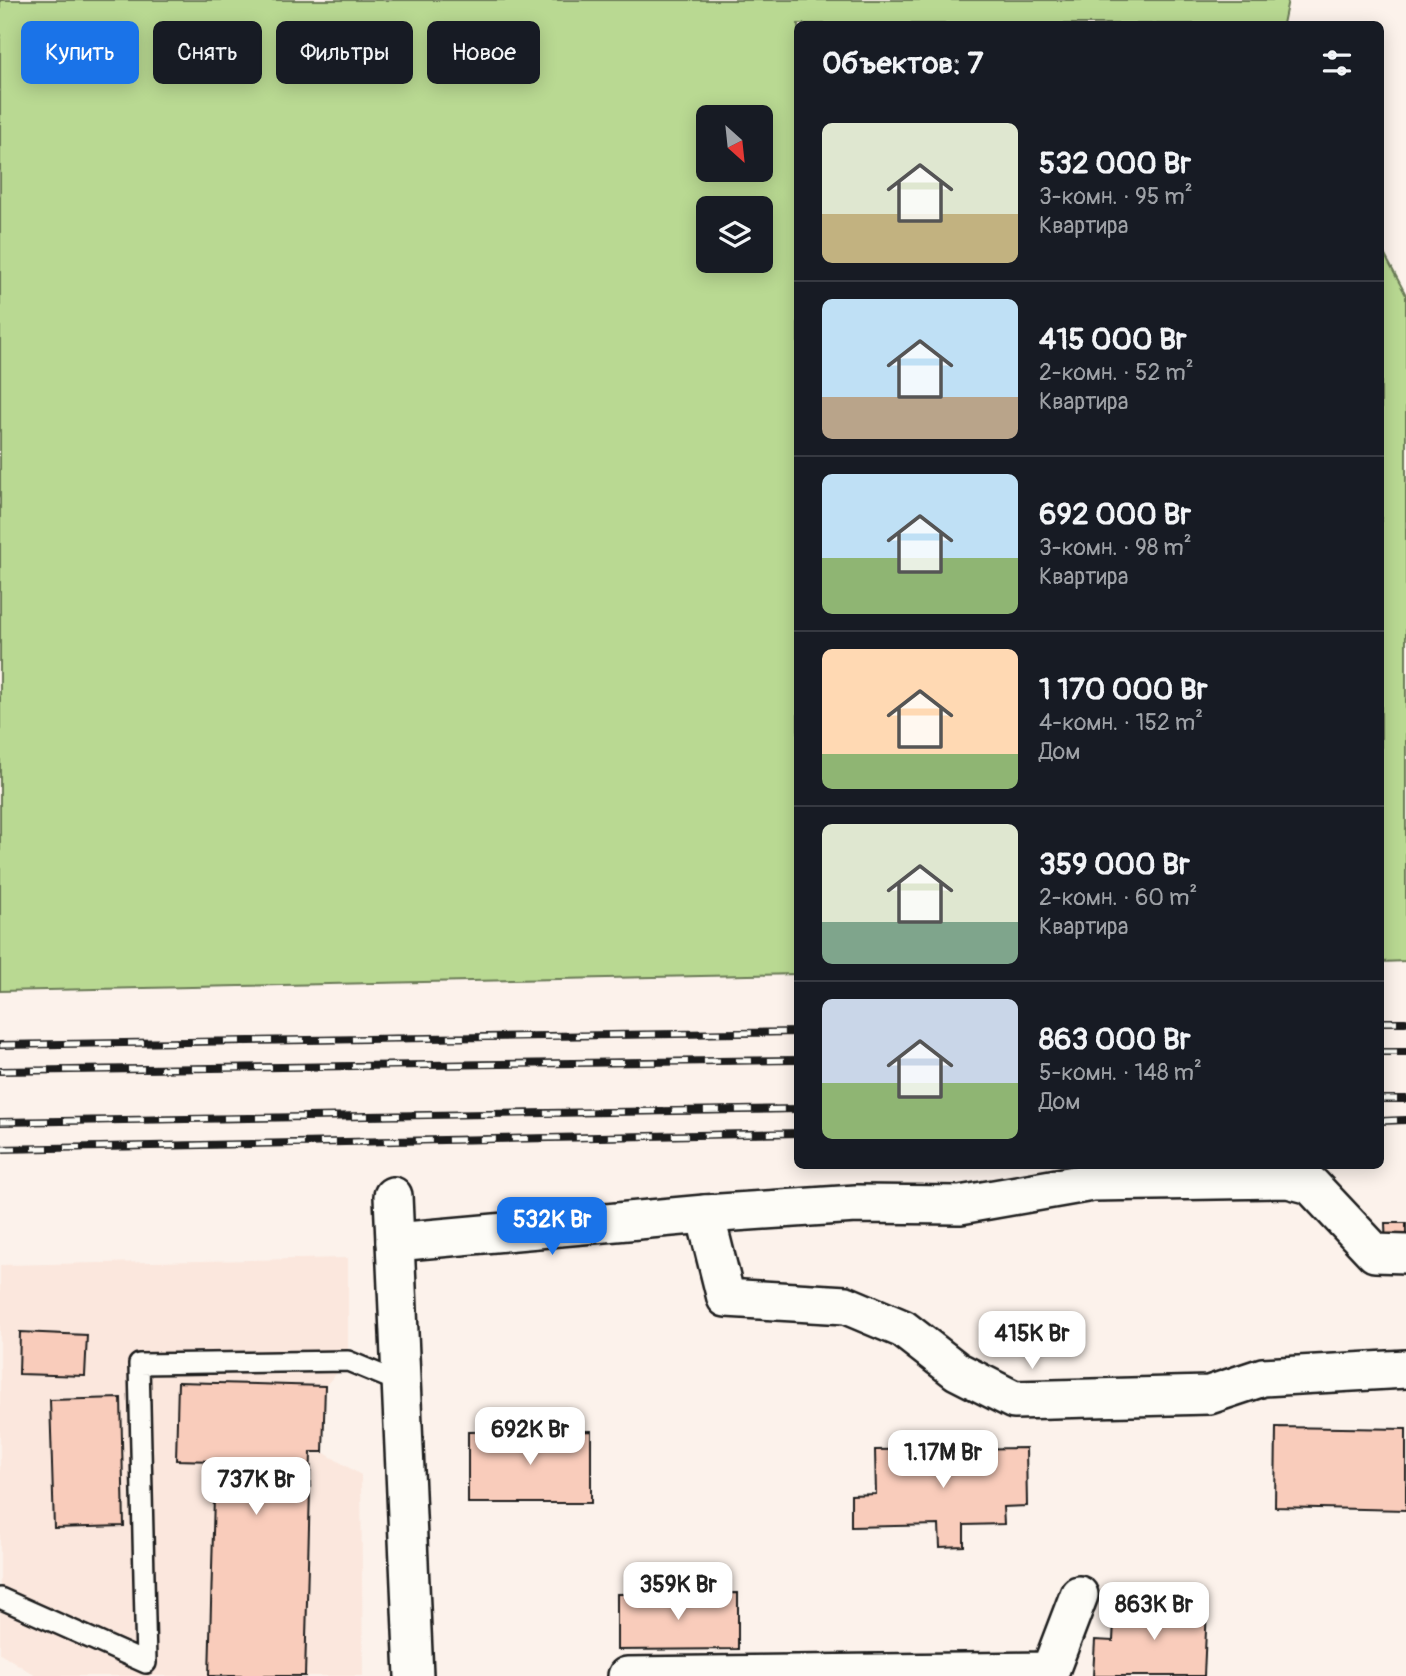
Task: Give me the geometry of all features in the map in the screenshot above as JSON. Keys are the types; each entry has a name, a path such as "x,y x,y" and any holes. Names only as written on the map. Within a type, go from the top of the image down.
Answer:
{"street":[{"path":"395,1242 705,1213 856,1203 960,1205 1092,1182 1288,1179 1311,1185 1375,1253 1406,1254"},
{"path":"393,1196 414,1676"},
{"path":"705,1213 726,1298 846,1305 903,1329 957,1371 1014,1401 1209,1395 1263,1377 1406,1369"},
{"path":"626,1676 1050,1671 1079,1595"}],"lane":[{"path":"0,1598 146,1663 139,1364 348,1361 401,1383"}],"shaded area":[{"path":"348,1258 348,1361 325,1386 323,1452 361,1475 363,1676 36,1676 0,1653 0,1265"}],"green space":[{"path":"0,0 1288,0 1284,21 794,21 794,974 0,991"},
{"path":"1384,254 1406,295 1406,961 1384,962"}],"building":[{"path":"1385,1223 1406,1223 1406,1249 1386,1249"},
{"path":"20,1332 87,1335 85,1376 19,1374"},
{"path":"178,1382 325,1386 323,1452 311,1452 305,1676 209,1676 215,1461 176,1460"},
{"path":"121,1398 124,1526 54,1528 50,1400"},
{"path":"1276,1427 1406,1429 1406,1510 1275,1507"},
{"path":"591,1431 591,1503 468,1503 468,1432"},
{"path":"1026,1448 1027,1506 1003,1507 1004,1524 964,1525 964,1546 940,1547 939,1525 851,1527 851,1495 876,1494 875,1450"},
{"path":"738,1593 738,1649 617,1650 617,1594"},
{"path":"1115,1602 1207,1607 1204,1676 1093,1676 1095,1640 1113,1641"}],"railway":[{"path":"1384,1022 1405,1022"},
{"path":"0,1045 794,1032"},
{"path":"1384,1052 1406,1052"},
{"path":"0,1071 794,1060"},
{"path":"1384,1099 1406,1099"},
{"path":"0,1122 794,1109"},
{"path":"1384,1121 1406,1120"},
{"path":"0,1149 794,1133"}]}
